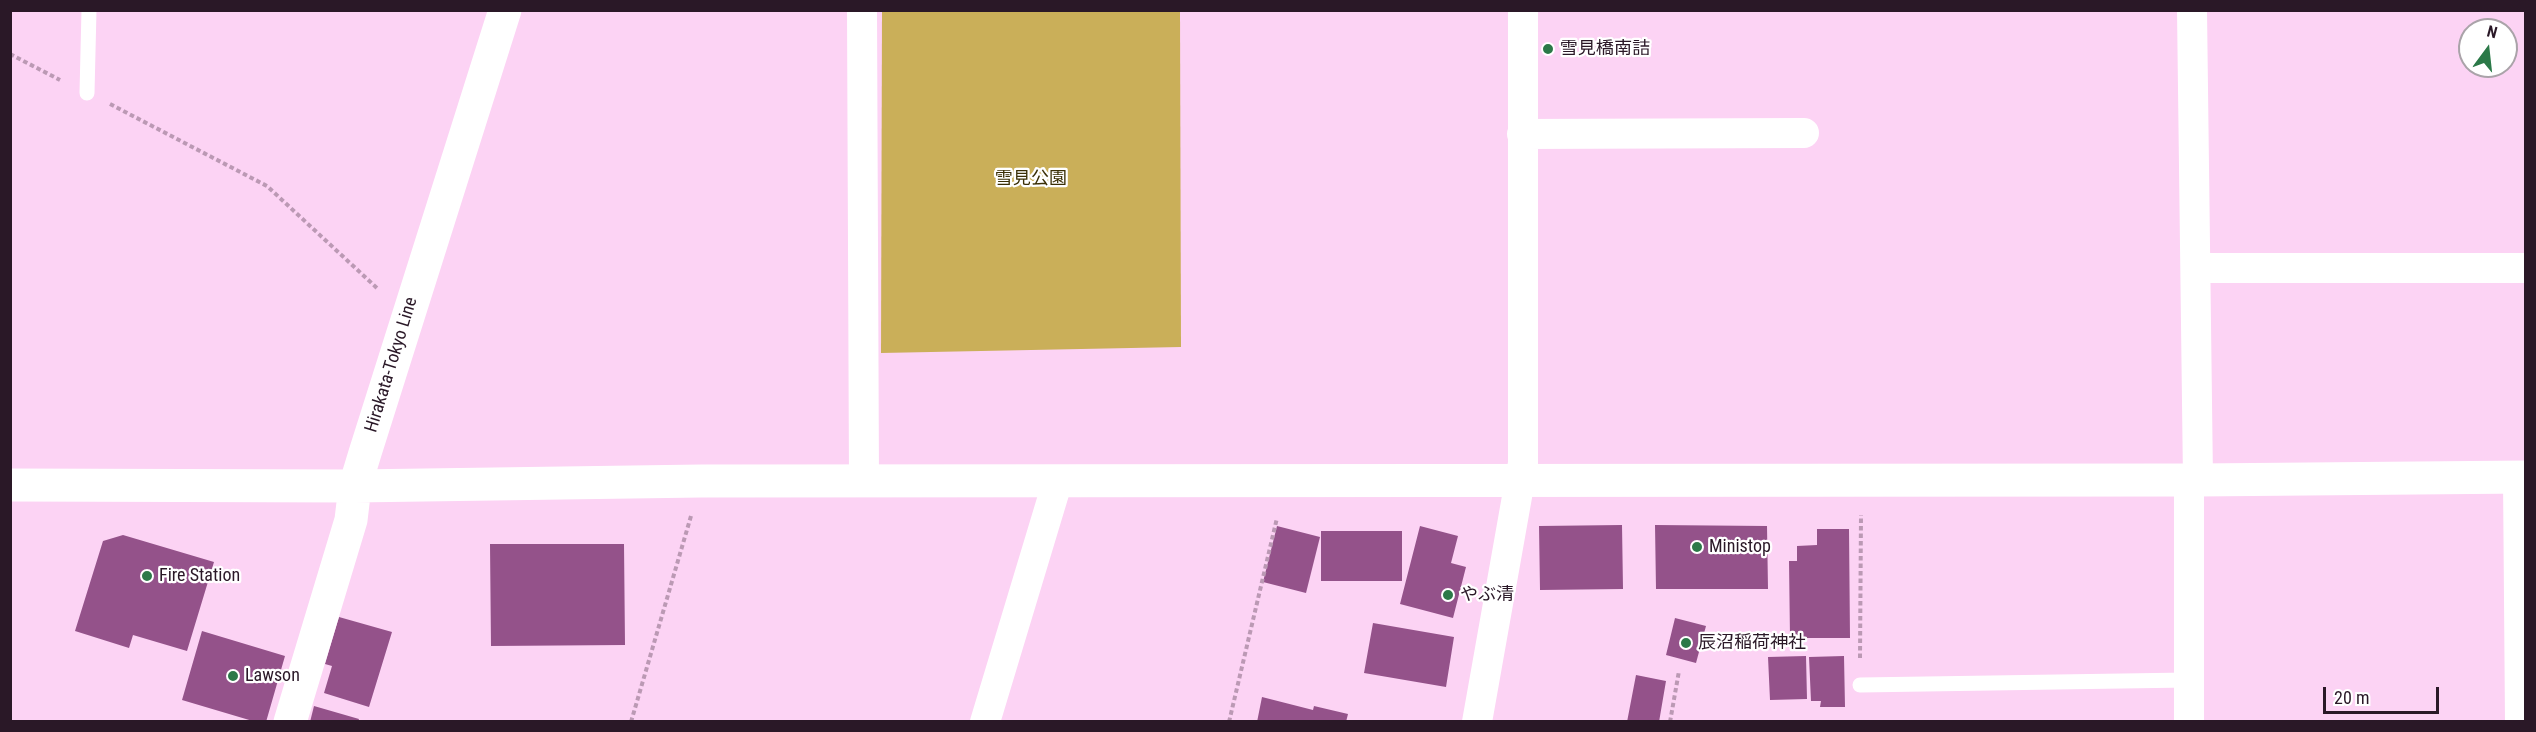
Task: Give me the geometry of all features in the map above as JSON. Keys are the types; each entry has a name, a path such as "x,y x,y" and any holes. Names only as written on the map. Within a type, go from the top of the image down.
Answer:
{"street":[{"name":"Hirakata-Tokyo Line","path":"290,722 351,520 355,486 506,10"},
{"path":"862,10 864,480"},
{"path":"1477,722 1524,463 1523,10"},
{"path":"2189,722 2197,268 2192,10"},
{"path":"1522,134 1804,133"},
{"path":"2197,268 2526,268"},
{"path":"10,485 355,486 864,480 2522,477 2520,722"},
{"path":"985,722 1058,480"}],"lane":[{"path":"87,93 89,10"},
{"path":"1860,685 2188,680"}],"path":[{"path":"10,54 267,186 377,289 410,308"},
{"path":"1229,722 1286,480"},
{"path":"631,722 701,481"},
{"path":"1860,685 1861,512"},
{"path":"1670,722 1679,671"}],"green space":[{"name":"雪見公園","path":"882,11 1180,11 1181,347 881,353"}],"building":[{"path":"1622,525 1623,589 1540,590 1539,526"},
{"path":"1655,525 1767,526 1768,589 1656,589"},
{"path":"1277,526 1320,537 1306,593 1263,582"},
{"path":"1420,526 1458,536 1451,563 1466,567 1453,618 1400,604"},
{"path":"1817,529 1849,529 1850,638 1790,638 1789,561 1797,561 1797,546 1817,545"},
{"path":"1321,531 1402,531 1402,581 1321,581"},
{"path":"123,535 214,562 187,651 133,635 129,648 75,631 103,541"},
{"path":"490,544 624,544 625,645 491,646"},
{"path":"339,617 392,632 369,707 324,693 332,666 325,664"},
{"path":"1675,618 1706,626 1696,663 1666,655"},
{"path":"1373,623 1454,637 1446,687 1364,673"},
{"path":"202,631 285,656 266,722 256,722 182,700"},
{"path":"1806,656 1807,699 1770,700 1768,657"},
{"path":"1844,656 1845,707 1820,707 1821,701 1811,701 1809,657"},
{"path":"1636,675 1666,681 1659,722 1627,722"},
{"path":"1262,697 1313,710 1314,706 1348,714 1346,722 1257,722"},
{"path":"314,706 359,719 358,722 310,722"}],"place":[{"name":"雪見橋南詰","path":"1548,49"},
{"name":"Ministop","path":"1697,547"},
{"name":"Fire Station","path":"147,576"},
{"name":"やぶ清","path":"1448,595"},
{"name":"辰沼稲荷神社","path":"1686,643"},
{"name":"Lawson","path":"233,676"}]}
